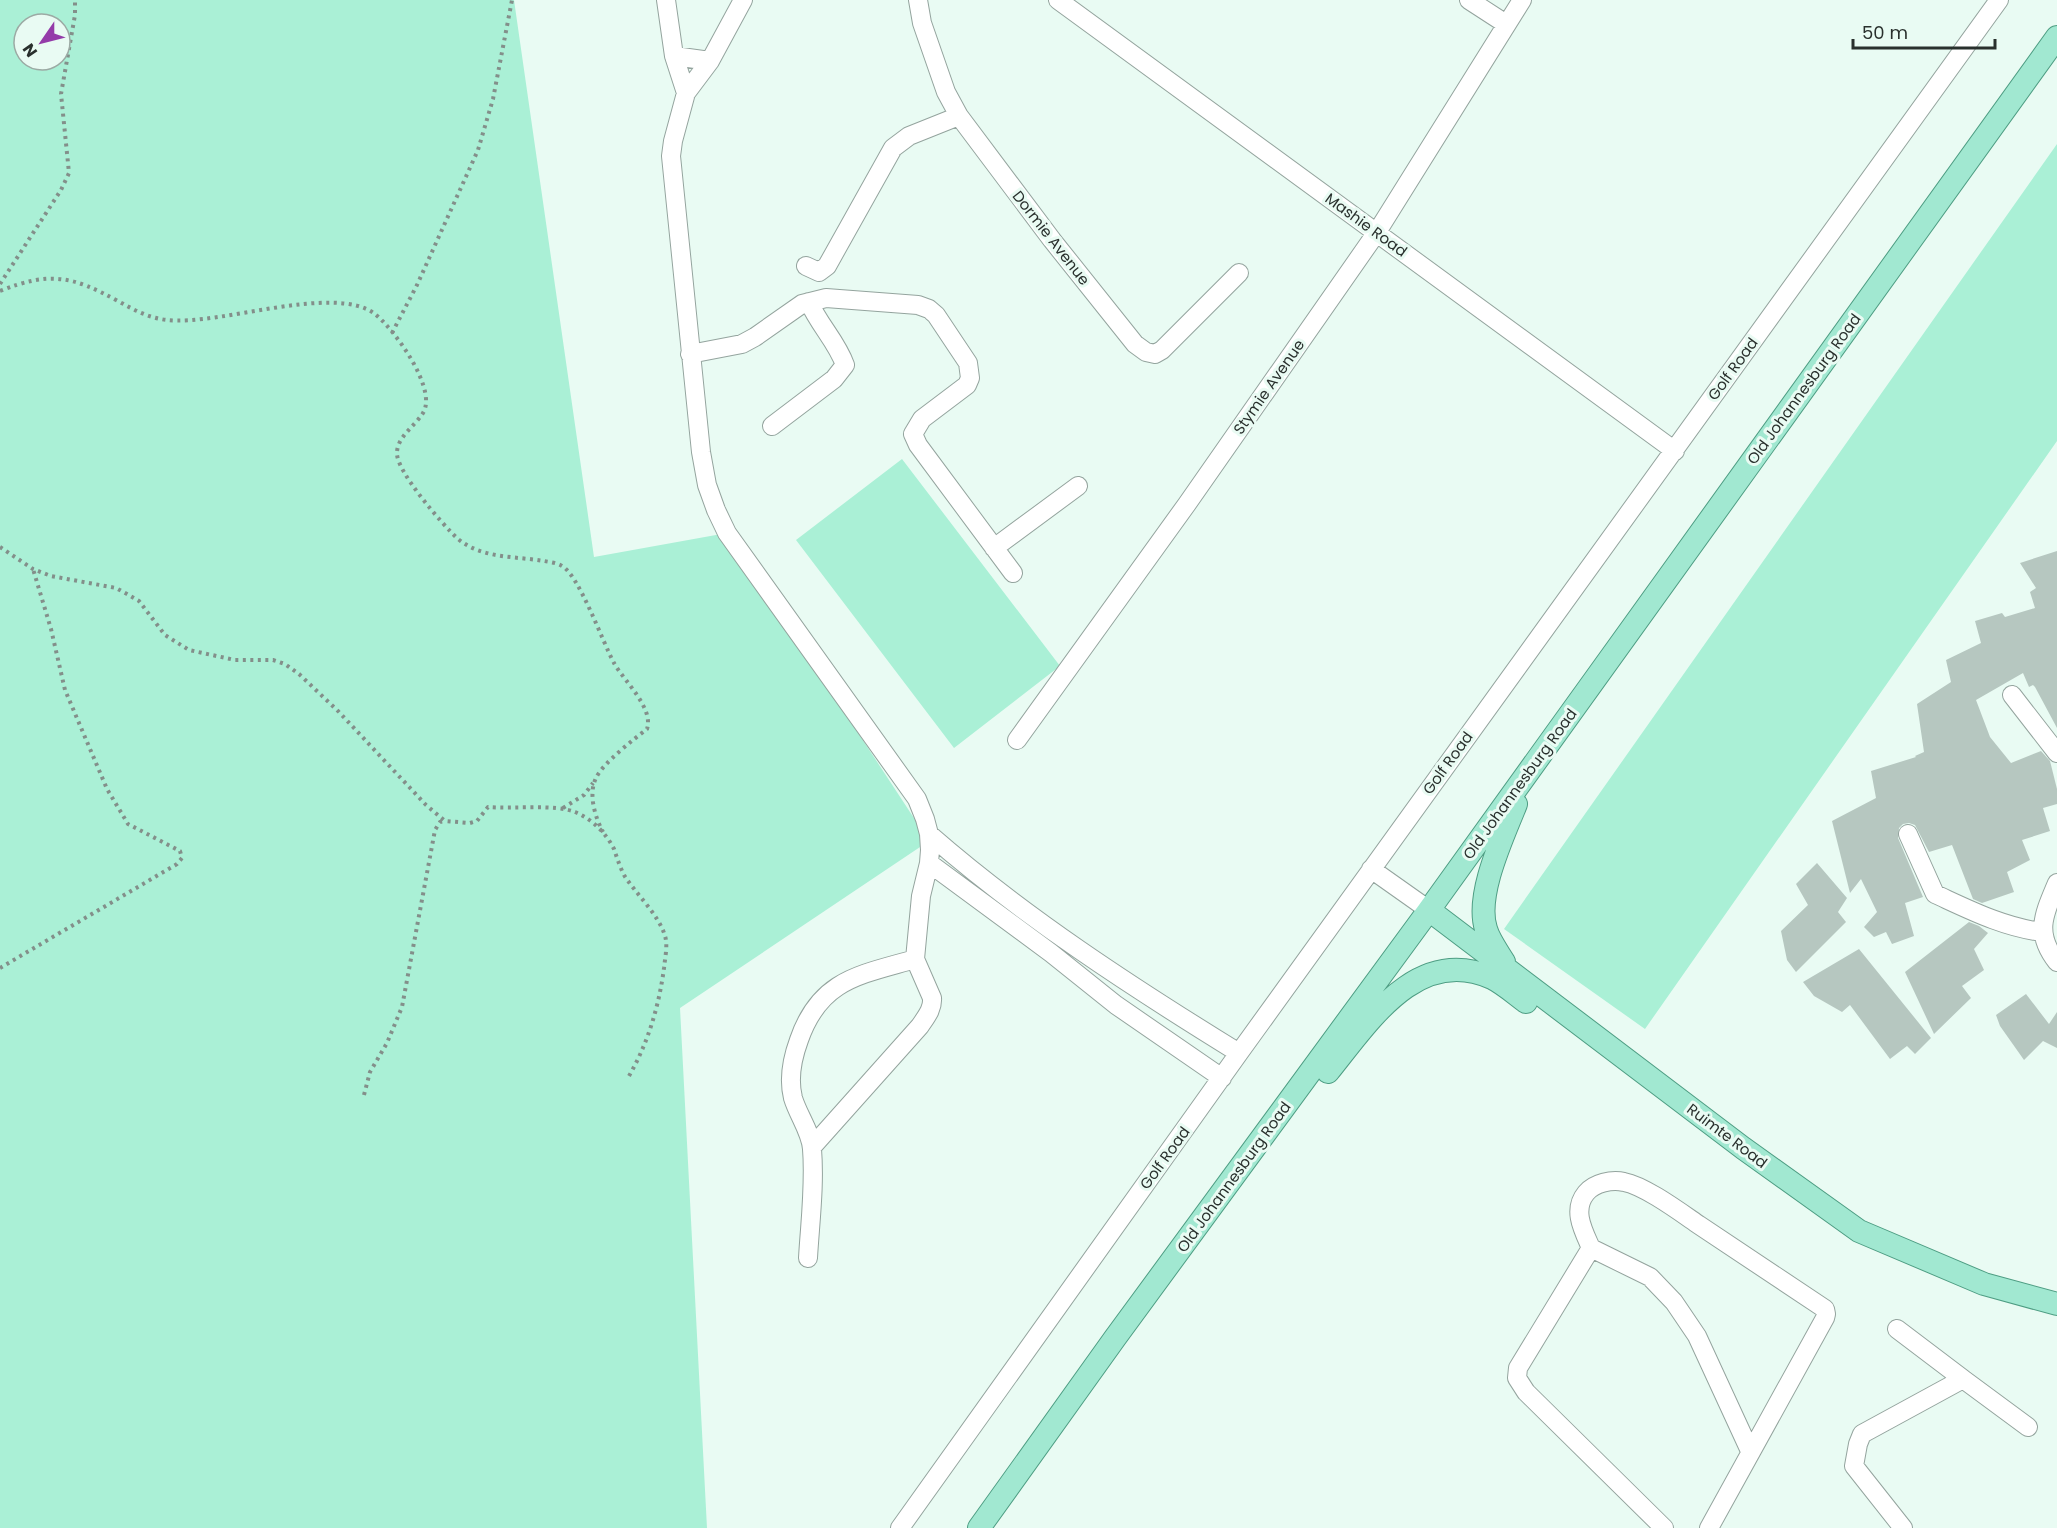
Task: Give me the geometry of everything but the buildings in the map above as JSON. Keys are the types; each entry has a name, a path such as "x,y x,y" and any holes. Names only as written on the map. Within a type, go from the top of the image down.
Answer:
{"main road":[{"name":"Old Johannesburg Road","path":"979,1528 1115,1338 1529,772 2057,37"},
{"path":"1508,970 1486,930 1482,908 1486,886 1529,772"},
{"name":"Ruimte Road","path":"1429,910 1743,1148 1858,1230 1984,1284 2057,1304"},
{"path":"1274,1122 1293,1108 1323,1078 1375,1015 1395,995 1419,978 1445,969 1469,970 1493,979 1618,1067 1701,1116"}],"street":[{"path":"666,0 674,56 686,93"},
{"path":"742,0 710,61 686,93 673,141 671,169 701,452 707,485 724,525 917,799 929,834 929,863 921,896 915,959 932,998 930,1012 812,1147"},
{"name":"Dormie Avenue","path":"918,0 922,23 946,92 959,116 1135,344 1146,352 1155,354 1162,350 1239,273"},
{"name":"Mashie Road","path":"1058,0 1675,451"},
{"path":"1469,0 1506,24"},
{"name":"Stymie Avenue","path":"1017,740 1188,504 1377,232 1522,0"},
{"name":"Golf Road","path":"900,1528 1371,869 1999,0"},
{"path":"674,56 710,61"},
{"path":"806,266 819,272 827,266 893,148 909,136 959,116"},
{"path":"690,354 742,344 802,304 826,298 918,305 929,309 936,315 968,363 970,378 967,385 922,419 913,434 918,445 1013,573"},
{"path":"772,426 834,379 845,365 838,347 816,318 809,302"},
{"path":"994,548 1078,486"},
{"path":"2012,695 2057,753"},
{"path":"929,834 971,871 1061,936 1239,1053"},
{"path":"1908,834 1935,894 1995,921 2022,930 2043,923"},
{"path":"929,863 1051,953 1116,1005 1222,1078"},
{"path":"1371,869 1429,910"},
{"path":"2057,883 2043,923 2048,950 2057,962"},
{"path":"808,1258 812,1147 793,1098 790,1079 793,1056 806,1022 816,1005 829,992 852,978 915,959"},
{"path":"1709,1528 1825,1318 1825,1309 1664,1202 1625,1182 1611,1181 1589,1188 1581,1199 1578,1211 1582,1228 1591,1248 1650,1277 1674,1302 1697,1335 1750,1451"},
{"path":"1591,1248 1518,1368 1517,1378 1526,1392 1664,1528"},
{"path":"1897,1329 2028,1427"},
{"path":"1903,1528 1854,1466 1862,1434 1963,1378"}],"path":[{"path":"0,284 61,190 69,173 61,94 75,15 75,0"},
{"path":"392,333 417,285 478,150 493,99 512,0"},
{"path":"0,291 23,282 70,279 95,289 141,314 167,320 195,320 299,305 338,302 357,305 375,314 407,352 420,375 425,393 424,411 402,438 397,453 404,472 442,522 458,539 474,550 565,567 572,575 612,661 646,709 649,722 647,729 609,762 584,795 563,808"},
{"path":"0,547 33,569 68,581 116,588 128,594 138,601 165,635 189,650 235,660 273,660 285,664 299,674 338,711 426,806 445,821"},
{"path":"0,968 177,864 182,858 180,851 128,824 107,789 65,690 51,629 33,569"},
{"path":"595,780 594,806 597,820 614,850 623,873 661,925 666,938 664,969 657,1008 639,1059 629,1076"},
{"path":"364,1095 370,1072 396,1024 402,1007 435,830 440,822 470,823 477,821 488,807 563,808 583,815 603,832"}],"green space":[{"path":"0,0 514,0 594,557 727,533 929,841 680,1008 707,1528 0,1528"},
{"path":"2057,144 2057,441 1645,1029 1504,929"},
{"path":"902,459 1060,666 954,748 796,540"}]}
